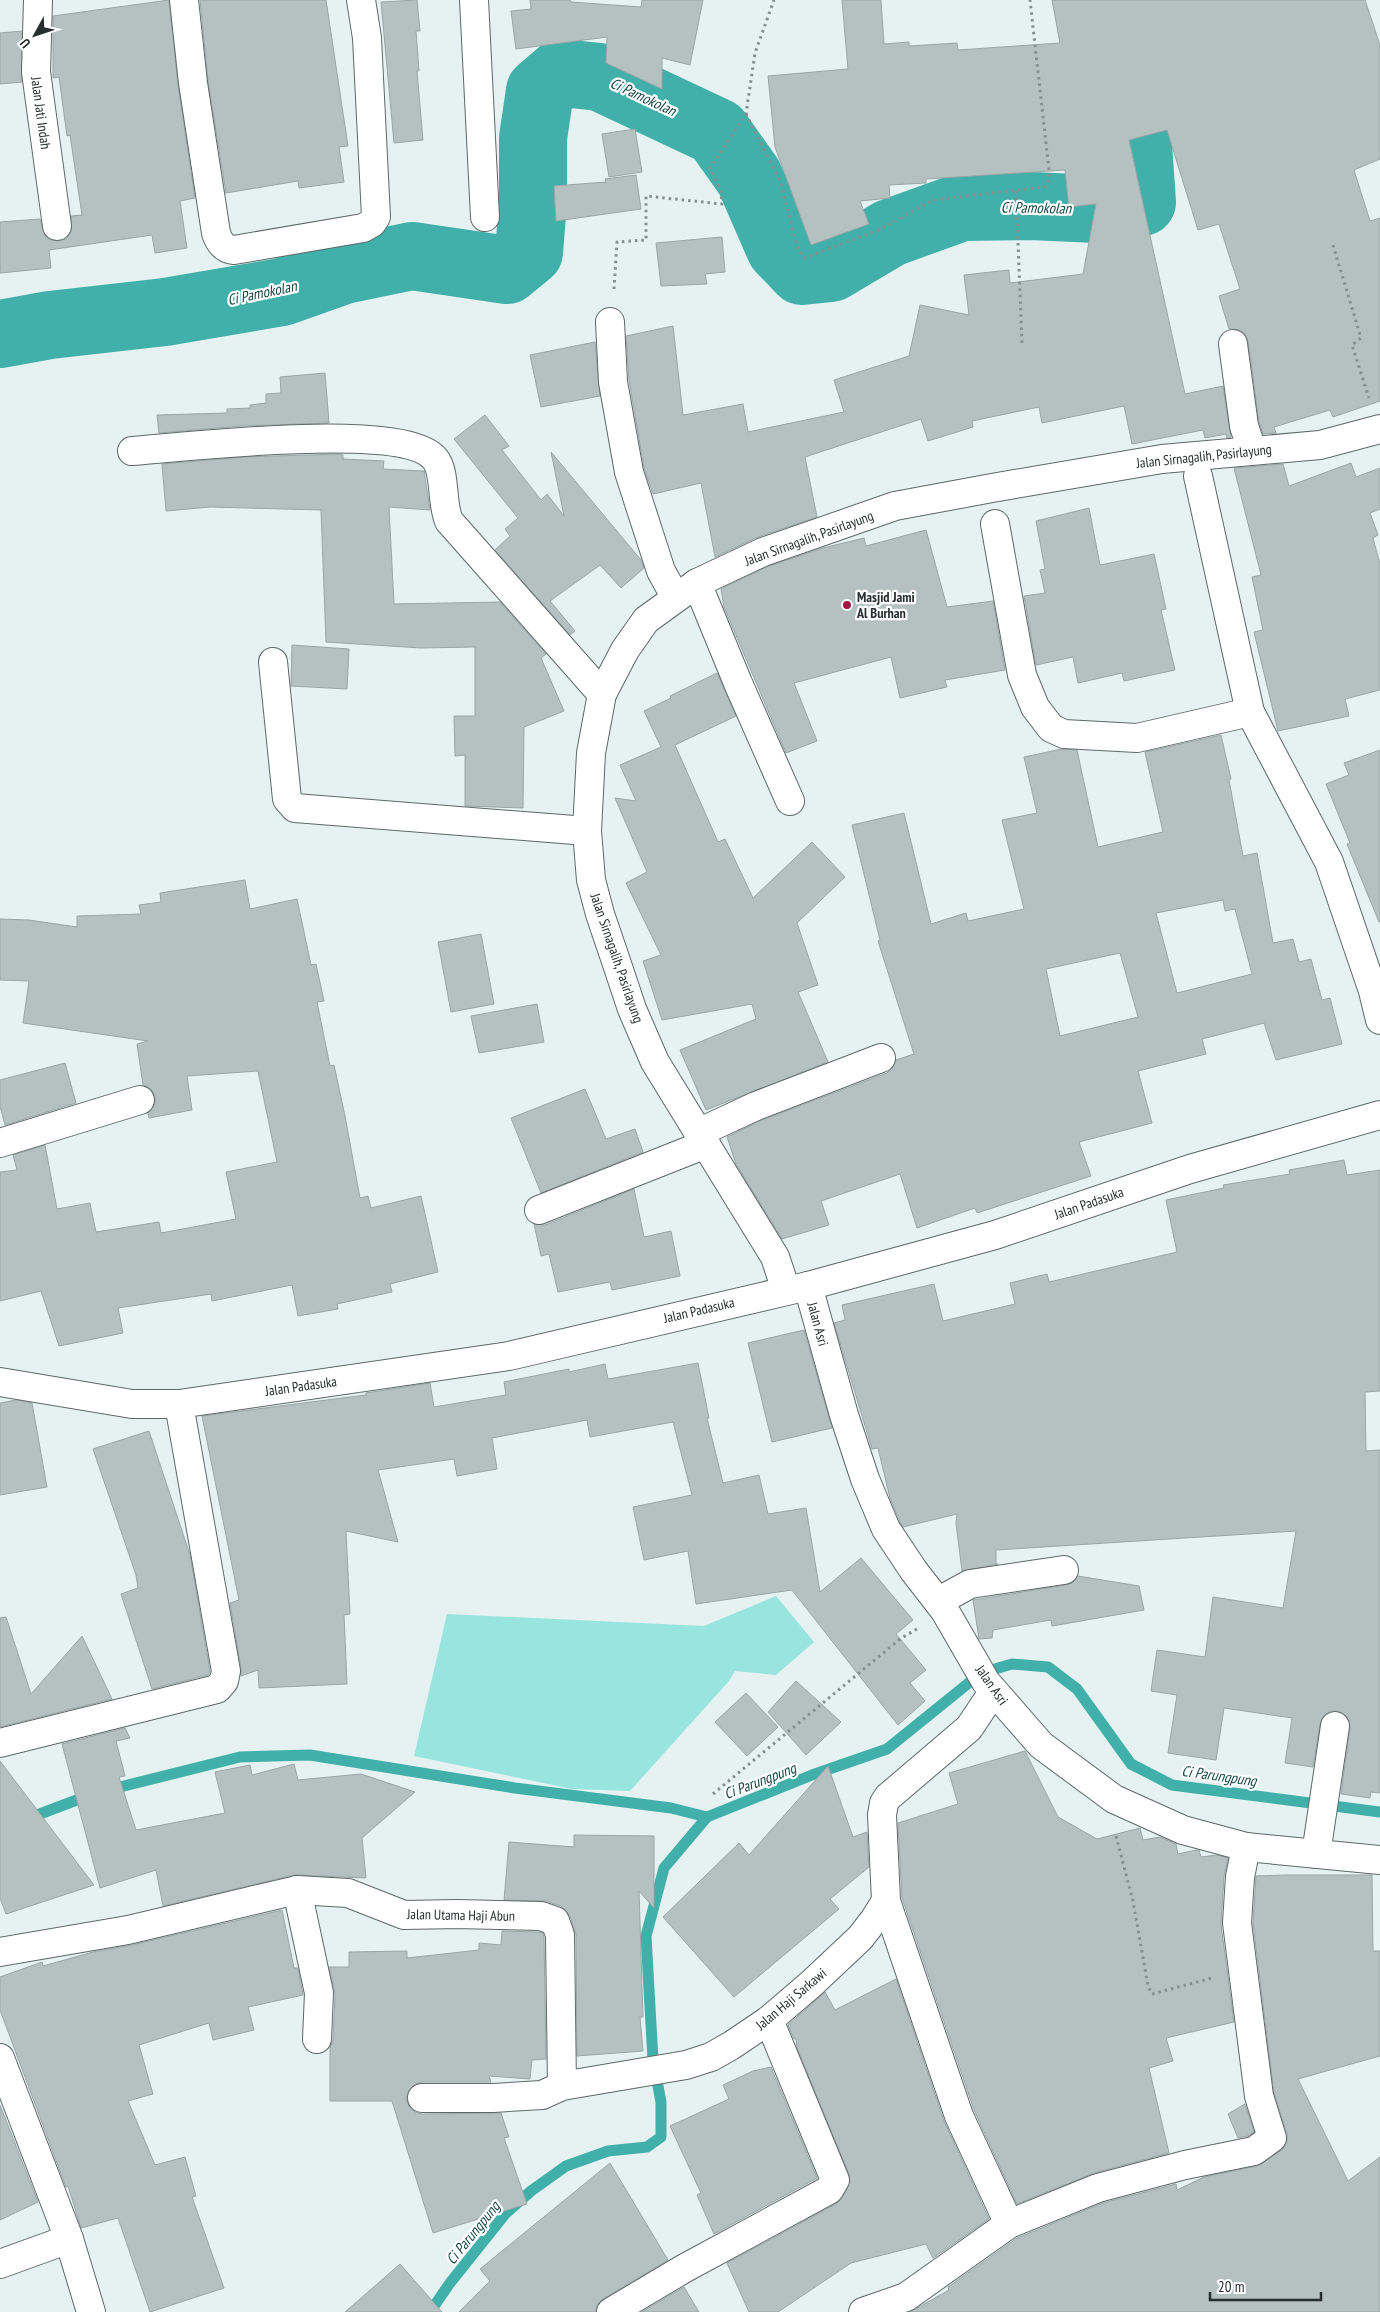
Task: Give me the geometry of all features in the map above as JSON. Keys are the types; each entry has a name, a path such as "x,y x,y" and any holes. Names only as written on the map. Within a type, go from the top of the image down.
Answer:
{"street":[{"name":"Jalan Jati Indah","path":"38,0 36,72 57,226"},
{"path":"184,0 193,83 216,232 221,244 227,249 234,250 363,228 376,217 367,38 361,0"},
{"path":"474,0 485,217"},
{"path":"610,322 613,382 629,472 661,571 687,590 738,683 790,801"},
{"path":"1234,344 1244,426 1252,450"},
{"name":"Jalan Sirnagalih, Pasirlayung","path":"797,1288 775,1257 655,1062 632,1009 600,914 591,880 587,831 590,753 602,694 625,650 646,620 687,590 763,552 895,506 1162,459 1320,445 1380,430"},
{"path":"132,450 332,438 391,442 428,452 436,459 439,468 445,512 449,521 602,694"},
{"path":"1198,476 1250,712 1329,862 1373,991 1380,1020"},
{"path":"994,524 1022,675 1035,707 1051,728 1064,734 1137,738 1250,712"},
{"path":"273,662 287,799 295,808 587,831"},
{"path":"540,1210 702,1138 756,1106 881,1058"},
{"path":"0,1144 140,1100"},
{"name":"Jalan Padasuka","path":"0,1382 132,1404 179,1404 509,1356 797,1288 995,1235 1190,1169 1380,1114"},
{"name":"Jalan Asri","path":"797,1288 836,1387 865,1479 886,1529 914,1571 942,1606 990,1687 1041,1745 1114,1799 1183,1830 1246,1847 1380,1860"},
{"path":"0,1743 184,1698 217,1689 224,1682 226,1671 179,1404"},
{"path":"942,1606 970,1584 1064,1570"},
{"path":"990,1687 968,1728 888,1797 884,1803 882,1815 886,1901 959,2116 1009,2224"},
{"path":"1316,1854 1322,1799 1335,1726"},
{"path":"863,2312 906,2298 1009,2224 1098,2188 1185,2165 1254,2151 1272,2138 1259,2096 1237,1923 1240,1877 1246,1847"},
{"path":"297,1890 319,1992 317,2039"},
{"name":"Jalan Utama Haji Abun","path":"0,1952 128,1930 297,1890 348,1893 404,1915 542,1916 555,1921 560,1935 562,2086"},
{"name":"Jalan Haji Sarkawi","path":"422,2098 494,2098 542,2095 562,2086 686,2065 710,2057 770,2020 810,1986 860,1938 886,1901"},
{"path":"611,2312 684,2268 829,2190 835,2180 770,2020"},
{"path":"0,2058 69,2239 91,2312"},
{"path":"0,2264 69,2239"}],"path":[{"path":"610,322 617,242 646,240 646,196 722,204 721,192 710,168 746,114 755,54 774,0"},
{"path":"746,114 781,183 797,246 804,258 879,230 933,200 1044,187 1050,179 1030,0"},
{"path":"1016,191 1022,344"},
{"path":"1333,244 1361,338 1352,345 1380,430"},
{"path":"713,1794 942,1606"},
{"path":"1105,1792 1106,1805 1133,1901 1148,1986 1152,1994 1244,1970"}],"shaded area":[{"path":"776,1596 814,1642 776,1675 735,1671 729,1681 630,1791 572,1789 414,1756 447,1614 704,1626"}],"building":[{"path":"169,0 178,85 195,198 180,201 187,248 155,253 152,235 49,250 51,268 0,273 0,222 40,219 45,236 51,240 59,241 66,239 71,232 71,216 82,215 70,135 67,136 59,77 53,78 53,16"},
{"path":"200,0 326,0 348,146 339,147 344,182 299,188 298,181 226,193 208,81"},
{"path":"417,0 420,31 416,31 419,71 417,71 423,140 394,143 381,2"},
{"path":"530,0 570,0 571,2 641,7 642,0 703,0 690,65 662,58 662,89 606,63 607,37 516,49 511,11 531,9"},
{"path":"842,0 881,0 884,44 909,42 909,46 957,43 958,50 1060,43 1052,0 1365,0 1380,45 1380,159 1354,170 1370,221 1380,218 1380,401 1333,417 1330,410 1274,427 1276,433 1263,434 1259,422 1248,341 1245,334 1239,330 1229,329 1219,296 1240,289 1219,224 1198,230 1167,130 1129,140 1185,394 1223,386 1231,437 1227,438 1226,434 1205,438 1203,430 1132,444 1124,406 1042,423 1039,407 972,421 973,427 928,441 921,419 805,457 817,517 758,537 715,557 701,483 653,494 644,468 629,380 626,336 673,326 683,415 743,404 748,432 844,412 834,380 909,356 920,305 969,315 964,275 1009,270 1010,283 1083,274 1096,204 1069,207 1065,170 926,179 926,183 889,185 890,198 860,201 869,224 811,245 775,147 768,76 848,69"},
{"path":"22,31 22,82 0,84 0,33"},
{"path":"635,129 642,172 609,177 602,134"},
{"path":"636,175 641,209 556,221 554,186 606,182 605,179"},
{"path":"722,237 725,272 705,274 707,284 661,286 656,243"},
{"path":"595,342 600,396 541,407 530,355"},
{"path":"325,373 329,423 242,426 159,433 157,415 227,413 227,409 250,408 250,405 266,403 266,394 281,393 280,377"},
{"path":"485,415 509,446 502,450 541,500 547,494 564,516 551,452 641,560 644,568 621,588 600,565 550,601 575,631 570,635 495,550 510,536 505,529 518,518 454,439"},
{"path":"343,455 343,459 384,461 383,469 424,471 430,510 389,507 394,604 500,602 546,654 541,658 564,711 524,727 523,808 465,806 465,755 455,756 454,716 475,716 475,647 421,648 326,642 321,510 210,507 166,511 162,464 244,457"},
{"path":"1351,463 1356,477 1380,468 1380,509 1370,513 1378,535 1373,538 1380,564 1380,690 1345,699 1349,716 1278,731 1254,632 1263,630 1252,577 1261,575 1234,468 1283,464 1289,486"},
{"path":"1089,508 1100,565 1154,554 1166,609 1161,610 1175,670 1124,681 1122,673 1078,683 1073,657 1036,665 1024,596 1045,593 1040,570 1045,569 1036,521"},
{"path":"926,530 947,607 993,601 1005,670 945,680 947,687 900,698 891,657 794,683 817,741 786,753 724,607 721,589 769,566 823,548 864,538 866,546"},
{"path":"292,645 349,649 347,689 291,686"},
{"path":"717,673 736,716 675,745 718,842 725,839 753,898 812,842 845,877 797,923 818,985 798,992 828,1062 706,1110 680,1050 756,1019 752,1004 662,1020 643,961 661,955 626,883 647,872 615,798 636,801 620,765 661,747 644,711"},
{"path":"1221,735 1231,779 1229,780 1243,856 1257,853 1273,943 1293,939 1299,962 1311,959 1322,1000 1330,998 1342,1044 1276,1060 1264,1023 1202,1039 1206,1054 1138,1071 1152,1123 1079,1142 1091,1176 977,1213 975,1208 917,1228 900,1174 821,1201 829,1225 782,1239 736,1164 727,1137 762,1120 887,1073 893,1067 896,1060 914,1054 878,941 880,940 852,825 904,813 931,924 966,913 968,921 1024,909 1002,820 1037,813 1024,757 1062,749 1077,750 1098,847 1163,832 1145,752","holes":["1223,900 1225,911 1235,909 1252,974 1177,993 1156,913","1120,953 1138,1017 1060,1036 1046,969"]},
{"path":"1380,750 1379,922 1347,844 1350,843 1326,784 1349,775 1344,763"},
{"path":"245,880 250,909 297,899 311,965 316,964 324,1001 317,1002 330,1066 334,1065 360,1198 368,1196 371,1208 421,1196 438,1272 390,1284 392,1292 337,1304 338,1309 298,1316 292,1285 212,1301 211,1294 118,1308 123,1333 59,1346 41,1291 0,1301 0,1172 17,1170 13,1155 45,1145 57,1209 90,1203 96,1232 159,1222 161,1233 236,1219 226,1172 277,1162 258,1071 187,1076 192,1110 149,1118 148,1113 155,1104 155,1096 151,1089 143,1085 137,1044 148,1041 23,1023 29,981 0,980 0,919 29,920 77,927 77,916 141,914 139,905 161,902 160,893"},
{"path":"481,934 494,1004 451,1012 438,942"},
{"path":"537,1004 544,1042 479,1053 471,1016"},
{"path":"65,1063 76,1103 5,1125 0,1106 0,1080"},
{"path":"585,1089 606,1139 635,1129 643,1152 541,1193 511,1118"},
{"path":"1344,1160 1347,1175 1380,1170 1380,1391 1365,1392 1366,1451 1380,1450 1380,1793 1371,1792 1370,1798 1341,1794 1350,1728 1349,1720 1338,1711 1330,1711 1323,1717 1320,1724 1313,1767 1285,1763 1292,1718 1224,1708 1216,1760 1168,1753 1177,1695 1151,1691 1157,1650 1205,1657 1213,1597 1283,1608 1296,1531 996,1550 996,1564 998,1564 962,1571 956,1523 957,1514 903,1527 900,1522 890,1498 878,1448 872,1449 834,1323 845,1320 842,1305 934,1284 943,1321 1015,1304 1010,1283 1047,1274 1049,1282 1177,1252 1166,1200 1224,1188 1223,1185 1290,1174 1289,1170"},
{"path":"634,1189 644,1237 671,1231 680,1276 612,1290 610,1282 558,1292 549,1254 541,1256 534,1224 545,1225"},
{"path":"804,1330 832,1428 772,1442 748,1343"},
{"path":"698,1363 709,1418 707,1418 723,1483 759,1475 768,1514 806,1508 820,1592 861,1558 913,1620 896,1634 926,1670 910,1683 925,1701 898,1725 792,1590 696,1604 688,1551 644,1560 633,1507 692,1495 673,1422 590,1437 587,1420 492,1438 497,1469 457,1476 454,1459 378,1470 398,1542 346,1531 350,1614 344,1615 347,1684 259,1688 258,1670 241,1676 230,1603 239,1600 202,1416 366,1395 366,1393 430,1383 434,1407 506,1395 504,1382 569,1369 569,1372 605,1364 608,1379"},
{"path":"16,1400 32,1403 47,1487 0,1495 0,1403"},
{"path":"149,1431 190,1555 210,1671 208,1675 152,1689 121,1594 138,1588 136,1575 93,1449"},
{"path":"1078,1576 1139,1586 1144,1610 1052,1626 1051,1620 993,1630 992,1638 979,1639 973,1600 1066,1585 1073,1582"},
{"path":"6,1617 31,1694 82,1636 112,1699 0,1727 0,1618"},
{"path":"796,1681 841,1722 806,1755 768,1712"},
{"path":"746,1693 778,1727 747,1756 715,1722"},
{"path":"125,1728 130,1738 116,1741 125,1776 119,1777 136,1830 225,1813 215,1772 250,1765 252,1775 294,1764 298,1780 361,1774 415,1792 362,1838 366,1878 294,1875 163,1906 156,1870 100,1888 62,1744"},
{"path":"1025,1751 1058,1817 1097,1839 1140,1828 1143,1840 1160,1837 1176,1844 1178,1854 1199,1850 1201,1857 1217,1855 1228,1858 1224,1876 1221,1925 1234,2022 1166,2038 1173,2061 1149,2068 1169,2153 1094,2173 1017,2204 974,2110 902,1898 898,1823 958,1804 949,1773"},
{"path":"0,1761 94,1885 6,1914 0,1898"},
{"path":"828,1766 853,1837 867,1832 869,1867 830,1899 839,1909 734,1997 663,1917 739,1843 749,1855"},
{"path":"574,1835 654,1836 654,1908 639,1891 643,2017 640,2017 643,2051 577,2056 576,1935 570,1916 561,1906 546,1901 504,1900 509,1842 574,1847"},
{"path":"1372,1875 1373,1951 1380,1951 1380,2056 1298,2079 1348,2181 1380,2157 1380,2312 910,2312 949,2290 948,2287 1017,2238 1103,2203 1176,2184 1177,2190 1204,2177 1257,2166 1282,2150 1287,2143 1287,2134 1274,2093 1253,1923 1256,1876"},
{"path":"282,1910 294,1968 298,1968 303,1995 248,2007 254,2030 213,2040 209,2023 139,2045 153,2094 128,2101 155,2165 185,2157 196,2196 192,2197 224,2288 150,2312 118,2218 81,2228 68,2186 66,2187 0,2010 0,1977 42,1962 43,1966 93,1952 132,1945"},
{"path":"502,1931 543,1933 546,2059 532,2060 530,2079 489,2076 491,2082 422,2082 415,2084 409,2090 406,2098 409,2106 415,2112 422,2114 501,2113 509,2137 504,2138 527,2204 433,2233 392,2101 330,2101 330,2048 333,2040 335,1994 329,1967 349,1967 349,1952 407,1951 407,1958 479,1950 479,1943 501,1945"},
{"path":"896,1979 944,2121 989,2219 933,2258 926,2244 851,2263 778,2312 749,2312 727,2263 836,2204 842,2198 850,2182 849,2174 797,2048 796,2039 794,2039 788,2025 825,1992 835,2010"},
{"path":"771,2067 817,2178 714,2234 697,2195 701,2193 670,2126 729,2099 723,2085 753,2071"},
{"path":"1245,2104 1254,2132 1248,2136 1238,2138 1228,2114"},
{"path":"0,2105 38,2202 0,2220"},
{"path":"610,2163 668,2260 603,2299 597,2305 595,2312 459,2312 490,2281 480,2269"},
{"path":"400,2264 442,2312 345,2312"},
{"path":"684,2287 699,2312 642,2312"}],"waterway":[{"name":"Ci Pamokolan","path":"0,334 50,325 165,312 282,292 344,270 412,256 507,270 529,252 533,202 533,138 540,91 561,73 600,77 717,132 749,177 780,248 802,271 831,268 890,233 962,207 1031,206 1119,210 1142,202 1135,102 1136,82 1161,37 1190,4 1191,0"},
{"name":"Ci Parungpung","path":"430,2312 450,2283 506,2213 531,2191 566,2166 608,2151 647,2147 661,2137 661,2102 653,2060 646,1936 664,1868 707,1817 812,1775 887,1749 981,1673 1012,1664 1048,1667 1077,1689 1131,1764 1172,1785 1380,1812"},
{"path":"108,1790 240,1757 310,1755 515,1788 671,1808 707,1817"},
{"path":"0,1829 90,1795"}],"place":[{"name":"Masjid Jami Al Burhan","path":"847,605"}]}
